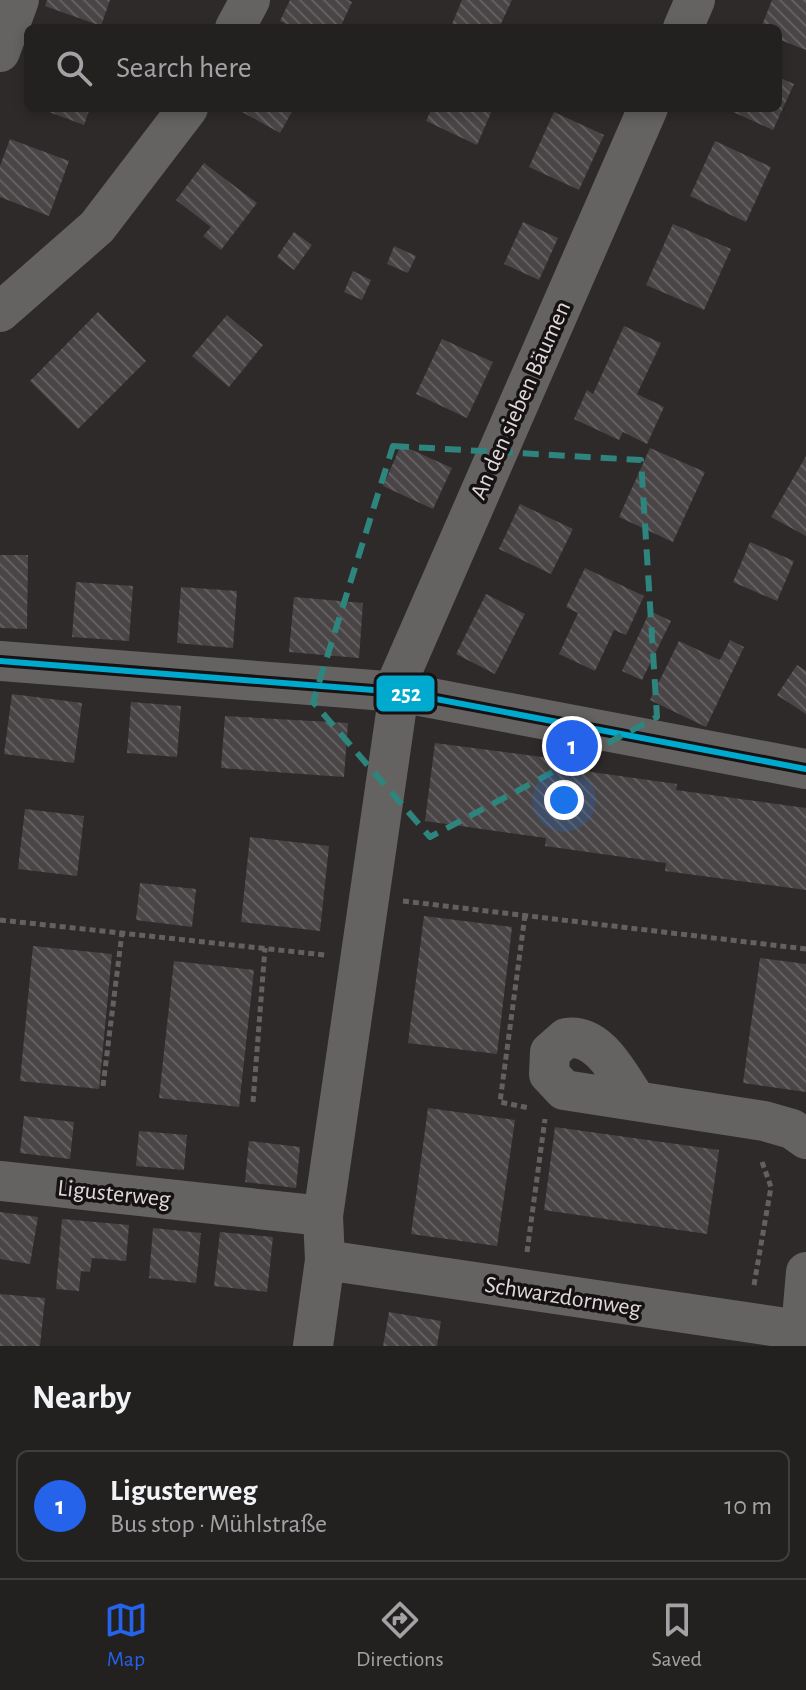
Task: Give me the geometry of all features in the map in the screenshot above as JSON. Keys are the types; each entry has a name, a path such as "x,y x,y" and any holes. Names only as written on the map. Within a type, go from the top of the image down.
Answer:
{"street":[{"path":"0,52 19,0"},
{"path":"237,24 250,0"},
{"path":"685,24 695,0"},
{"path":"0,312 97,227 185,112"},
{"name":"An den sieben Bäumen","path":"396,692 646,112"},
{"path":"0,661 396,692 806,769"},
{"path":"313,1346 325,1260 323,1216 363,960 396,692"},
{"path":"636,1100 764,1121 792,1129 806,1139"},
{"name":"Ligusterweg","path":"0,1181 323,1216"},
{"name":"Schwarzdornweg","path":"325,1260 697,1332 747,1323 803,1331 806,1272"}],"path":[{"path":"371,898 806,949"},
{"path":"0,920 363,960"},
{"path":"103,1086 122,933"},
{"path":"253,1102 265,948"},
{"path":"747,1323 771,1187 755,1152"}],"highlighted area":[{"path":"393,446 641,460 657,717 430,837 313,702"}],"building":[{"path":"47,0 110,0 102,24 45,6"},
{"path":"290,0 352,2 342,24 286,24 280,21"},
{"path":"462,0 512,0 501,24 452,24"},
{"path":"772,0 806,0 806,50 782,41 782,24 763,24"},
{"path":"782,79 794,84 782,110"},
{"path":"49,112 89,112 84,125"},
{"path":"242,112 292,112 280,133"},
{"path":"430,112 491,112 477,145 426,121"},
{"path":"554,112 604,135 579,190 529,167"},
{"path":"733,112 781,112 773,130"},
{"path":"10,139 69,161 49,216 0,197 0,166"},
{"path":"715,141 771,167 746,222 690,196"},
{"path":"204,163 257,203 221,250 203,236 211,227 176,200"},
{"path":"523,222 558,238 539,280 504,264"},
{"path":"673,224 731,249 704,310 646,285"},
{"path":"294,232 312,245 294,270 277,257"},
{"path":"394,246 416,256 408,273 387,264"},
{"path":"353,271 371,280 362,300 344,292"},
{"path":"98,312 146,361 78,429 30,381"},
{"path":"227,315 263,345 229,387 192,356"},
{"path":"624,326 661,343 637,394 664,407 647,444 623,432 619,440 574,419 587,390 593,394"},
{"path":"442,339 493,362 467,418 416,394"},
{"path":"401,445 452,468 433,509 383,486"},
{"path":"650,448 705,472 673,542 619,517"},
{"path":"806,456 806,536 771,517"},
{"path":"520,504 573,529 551,574 499,549"},
{"path":"750,542 794,561 777,601 733,582"},
{"path":"0,555 28,555 27,629 0,628"},
{"path":"585,568 644,596 626,635 614,630 595,671 559,654 578,613 566,607"},
{"path":"76,582 133,586 129,641 72,637"},
{"path":"181,587 237,591 233,648 177,643"},
{"path":"486,594 525,614 495,674 456,654"},
{"path":"294,597 363,603 359,658 289,652"},
{"path":"650,611 671,621 642,680 622,671"},
{"path":"730,640 744,647 706,727 650,700 679,641 720,660"},
{"path":"797,665 806,671 806,714 777,695"},
{"path":"12,694 82,703 74,763 4,754"},
{"path":"131,702 181,706 177,757 127,753"},
{"path":"225,716 348,723 344,777 221,768"},
{"path":"435,743 557,759 556,767 677,784 676,790 806,808 806,890 665,871 666,863 545,846 546,838 425,821"},
{"path":"25,809 84,816 77,876 18,869"},
{"path":"250,837 329,846 320,931 241,922"},
{"path":"140,883 196,889 192,927 136,920"},
{"path":"424,916 512,927 497,1054 408,1043"},
{"path":"33,946 112,954 99,1089 20,1081"},
{"path":"760,958 806,964 806,1092 743,1083"},
{"path":"174,961 254,970 239,1107 159,1098"},
{"path":"428,1108 515,1120 497,1246 411,1234"},
{"path":"24,1116 74,1122 70,1159 20,1153"},
{"path":"555,1127 719,1150 707,1234 544,1210"},
{"path":"139,1131 187,1135 184,1170 136,1166"},
{"path":"249,1141 300,1147 296,1188 245,1182"},
{"path":"0,1212 38,1217 30,1264 0,1259"},
{"path":"62,1219 129,1225 126,1261 92,1258 90,1272 81,1271 79,1291 56,1289"},
{"path":"153,1228 201,1233 196,1283 149,1278"},
{"path":"220,1232 273,1237 267,1292 214,1286"},
{"path":"0,1294 45,1298 40,1346 0,1346"},
{"path":"389,1312 441,1321 437,1346 383,1346"}],"transit line":[{"name":"252","path":"0,661 399,692 806,769"}],"place":[{"name":"Ligusterweg","path":"572,746"}]}
